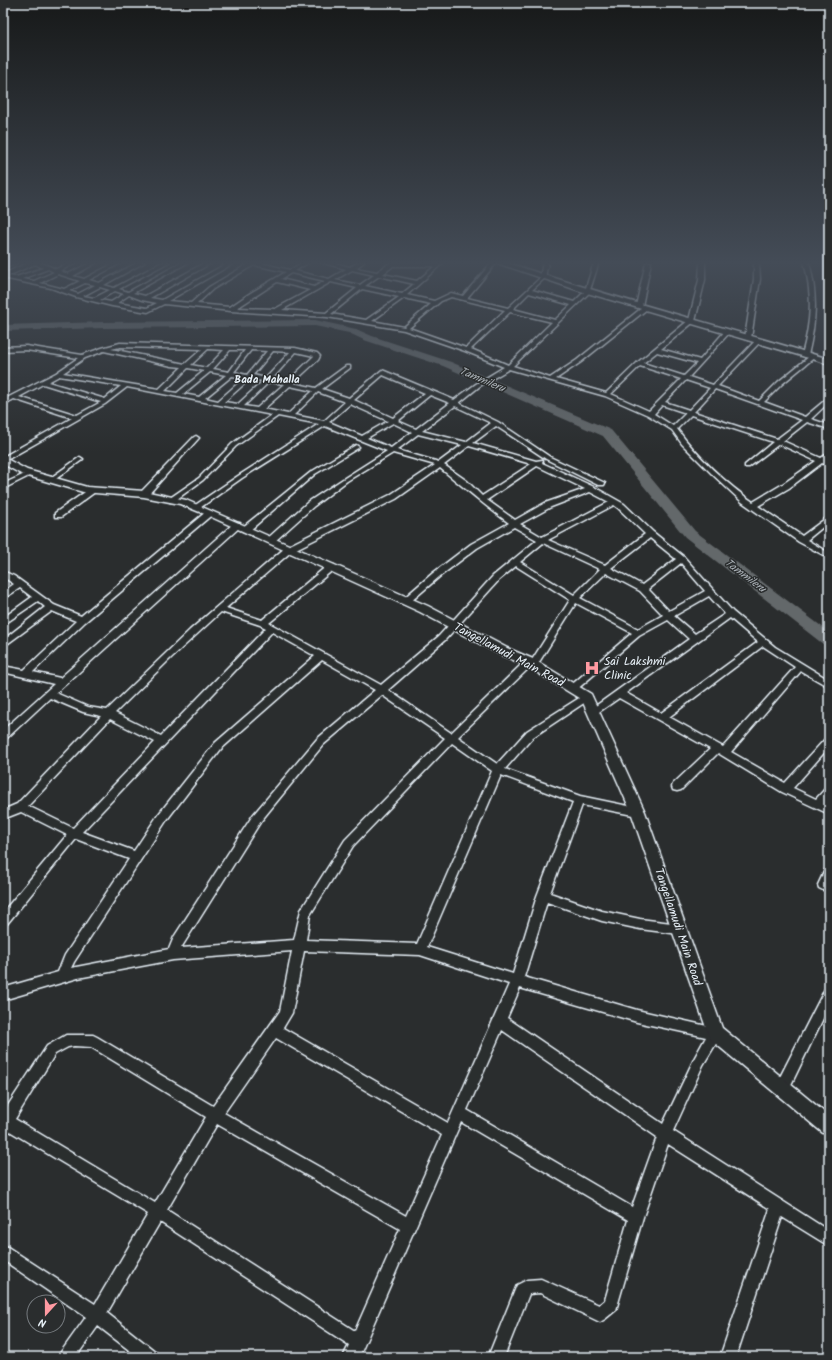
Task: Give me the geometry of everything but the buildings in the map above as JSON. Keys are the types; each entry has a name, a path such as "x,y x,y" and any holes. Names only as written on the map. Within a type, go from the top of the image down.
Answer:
{"main road":[{"path":"706,325 829,362"},
{"name":"Tangellamudi Main Road","path":"3,460 29,474 91,492 144,494 173,500 210,513 406,601 531,664 587,697 638,812 716,1033"},
{"path":"716,1033 829,1127"}],"street":[{"path":"386,325 405,329 467,350 509,367 607,396 650,414 674,429 684,443 714,473 754,505 802,540 829,556"},
{"path":"405,329 409,325"},
{"path":"467,350 493,325"},
{"path":"271,540 311,504 345,480 392,451 478,385 509,367 553,325"},
{"path":"551,380 579,361 620,325"},
{"path":"607,396 639,364 686,325"},
{"path":"748,338 750,325"},
{"path":"760,404 809,356 811,325"},
{"path":"650,414 701,362 727,332"},
{"path":"674,429 758,341"},
{"path":"3,403 58,374 83,356 120,345 294,350 315,354 317,356 316,359 258,411"},
{"path":"3,349 26,348 83,356"},
{"path":"160,392 206,348"},
{"path":"178,395 209,370 229,348"},
{"path":"104,349 317,390 350,401 417,432 468,444 536,463 621,506 650,534 681,559 730,614 772,649 829,684"},
{"path":"200,399 230,374 249,349"},
{"path":"219,403 248,377 271,350"},
{"path":"239,407 267,380 294,350"},
{"path":"656,350 701,362"},
{"path":"639,364 714,387 829,427"},
{"path":"289,416 317,390 348,367"},
{"path":"197,508 240,477 325,422 382,372 455,403 496,423 548,458 600,483"},
{"path":"58,374 126,385 258,411 325,422 392,451 439,464 464,483 482,500 515,524 542,540 605,569 643,589 668,616 695,639"},
{"path":"42,382 106,401"},
{"path":"3,460 46,437 75,417 106,401 126,385"},
{"path":"362,438 393,421 429,393"},
{"path":"13,397 75,417"},
{"path":"747,466 779,442 829,399"},
{"path":"662,403 779,442 829,464"},
{"path":"173,500 201,479 234,446 276,414"},
{"path":"3,815 21,807 108,714 192,632 289,549 393,497 496,423"},
{"path":"144,494 196,438"},
{"path":"3,736 60,682 242,527 313,473 356,447"},
{"path":"754,505 786,486 829,456"},
{"path":"482,500 536,463 548,458"},
{"path":"51,480 80,459"},
{"path":"3,487 29,474"},
{"path":"406,601 436,575 474,546 548,505 590,489"},
{"path":"58,515 91,492"},
{"path":"173,954 178,941 257,818 320,742 380,689 442,638 496,578 515,562 542,540 614,502"},
{"path":"26,674 82,620 210,513"},
{"path":"802,540 829,518"},
{"path":"66,1357 97,1315 215,1115 286,1013 305,914 349,843 450,739 531,664 575,599 605,569 650,534"},
{"path":"643,589 681,559"},
{"path":"515,562 575,599 639,633"},
{"path":"3,920 74,834 162,741 267,625 331,567"},
{"path":"3,574 20,584 51,607 82,620"},
{"path":"3,596 20,584"},
{"path":"572,689 639,633 710,592"},
{"path":"3,622 38,597"},
{"path":"3,644 51,607"},
{"path":"220,609 267,625 380,689 450,739 498,770 578,800 638,812"},
{"path":"593,712 730,614"},
{"path":"662,717 764,642"},
{"path":"62,977 70,959 162,818 218,746 321,656"},
{"path":"677,787 721,750 801,666"},
{"path":"4,670 60,682"},
{"path":"48,693 86,710 108,714 162,741"},
{"path":"619,694 721,750 786,789 829,810"},
{"path":"420,950 498,770 530,734 587,697"},
{"path":"786,789 829,740"},
{"path":"818,804 829,792"},
{"path":"351,1357 517,981 543,896 578,800"},
{"path":"21,807 74,834 137,857"},
{"path":"822,886 829,873"},
{"path":"543,896 602,916 640,924 679,929"},
{"path":"3,994 78,972 173,954 299,945 420,950 517,981 637,1016 716,1033 699,1060 665,1134 636,1217 611,1305 600,1314 541,1286 527,1287 522,1290 496,1357"},
{"path":"782,1088 829,993"},
{"path":"500,1021 665,1134 829,1239"},
{"path":"274,1030 450,1132"},
{"path":"358,1342 158,1212 4,1123 51,1050 66,1041 93,1041 215,1115 409,1226"},
{"path":"459,1113 636,1217"},
{"path":"728,1357 778,1207"},
{"path":"3,1251 97,1315 151,1357"}],"waterway":[{"name":"Tammileru","path":"3,328 88,325"},
{"name":"Tammileru","path":"326,325 352,331 368,338 447,364 607,433 690,534 829,640"}],"place":[{"name":"Sai Lakshmi Clinic","path":"592,668"}],"district":[{"name":"Bada Mahalla","path":"267,380"}]}
